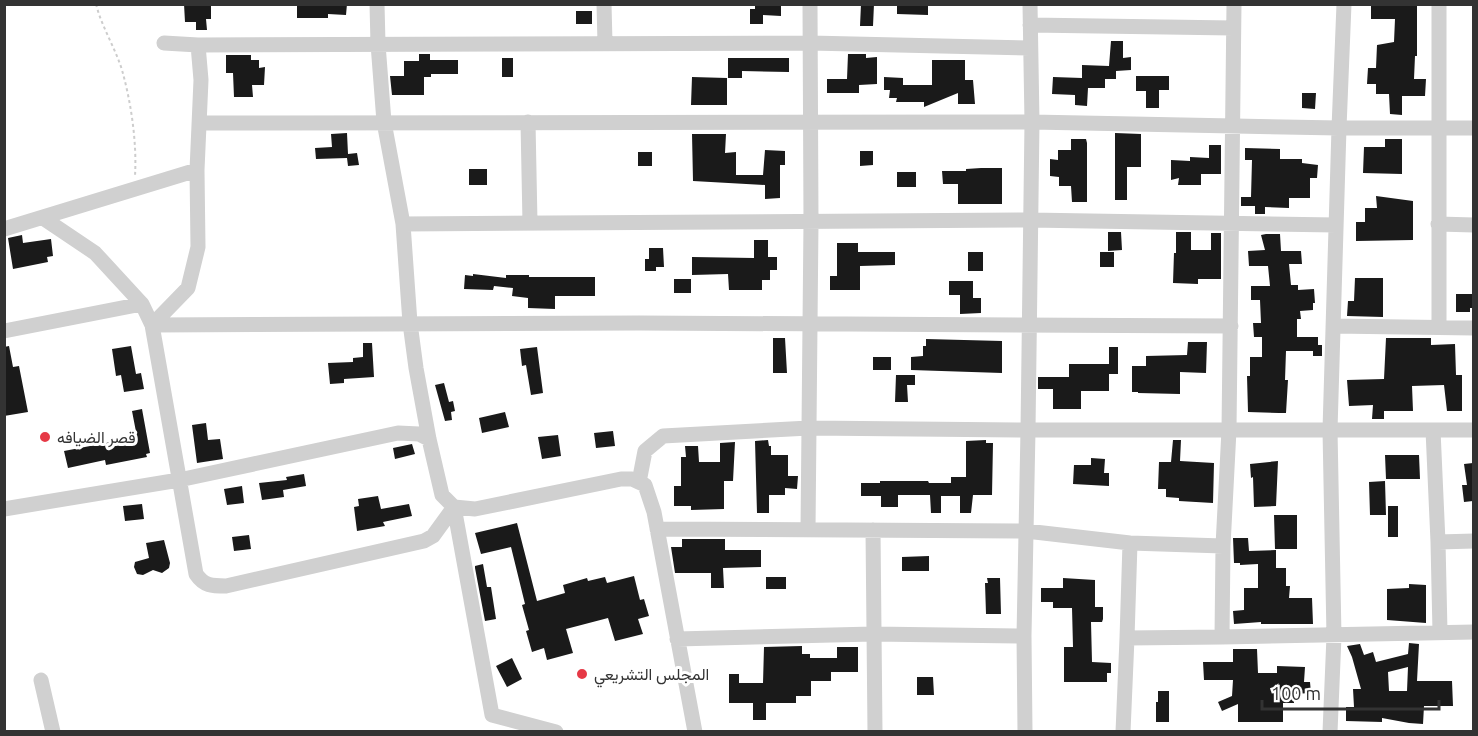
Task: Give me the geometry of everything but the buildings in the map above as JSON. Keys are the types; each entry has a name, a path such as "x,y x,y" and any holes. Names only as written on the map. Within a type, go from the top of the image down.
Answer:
{"street":[{"path":"377,4 384,122 403,224 410,323 429,440 442,495 454,507 492,715 556,732"},
{"path":"604,4 604,43"},
{"path":"808,530 811,222 810,4"},
{"path":"1025,732 1024,636 1032,122 1030,4"},
{"path":"1222,637 1231,326 1234,4"},
{"path":"1330,732 1334,636 1330,430 1344,4"},
{"path":"1439,4 1439,327"},
{"path":"1030,25 1233,28"},
{"path":"164,43 378,45 810,42 1030,48"},
{"path":"152,325 188,288 198,247 197,170 201,80 198,45"},
{"path":"528,122 530,223"},
{"path":"199,123 1032,122 1339,128 1473,128"},
{"path":"4,229 197,170"},
{"path":"43,218 95,253 142,304 152,325 196,574 201,582 211,586 226,586 424,541 433,536 454,507"},
{"path":"403,224 1030,220 1336,225"},
{"path":"1438,224 1473,225"},
{"path":"4,331 142,304"},
{"path":"152,325 809,323 1231,326"},
{"path":"1333,326 1473,328"},
{"path":"639,482 645,452 663,436 808,428 1473,430"},
{"path":"1433,430 1440,632"},
{"path":"4,509 179,480 398,433 419,434 429,440"},
{"path":"454,507 475,509 621,479 639,482 647,490 657,529 695,732"},
{"path":"657,529 1026,531 1131,543 1223,546"},
{"path":"873,530 875,732"},
{"path":"1438,542 1473,541"},
{"path":"1124,732 1131,543"},
{"path":"1127,638 1473,632"},
{"path":"677,639 873,634 1024,636"},
{"path":"41,680 53,732"}],"path":[{"path":"96,4 105,31 122,68 132,124 136,165 134,190"}],"place":[{"name":"قصر الضيافه","path":"45,437"},
{"name":"المجلس التشريعي","path":"582,674"}]}
